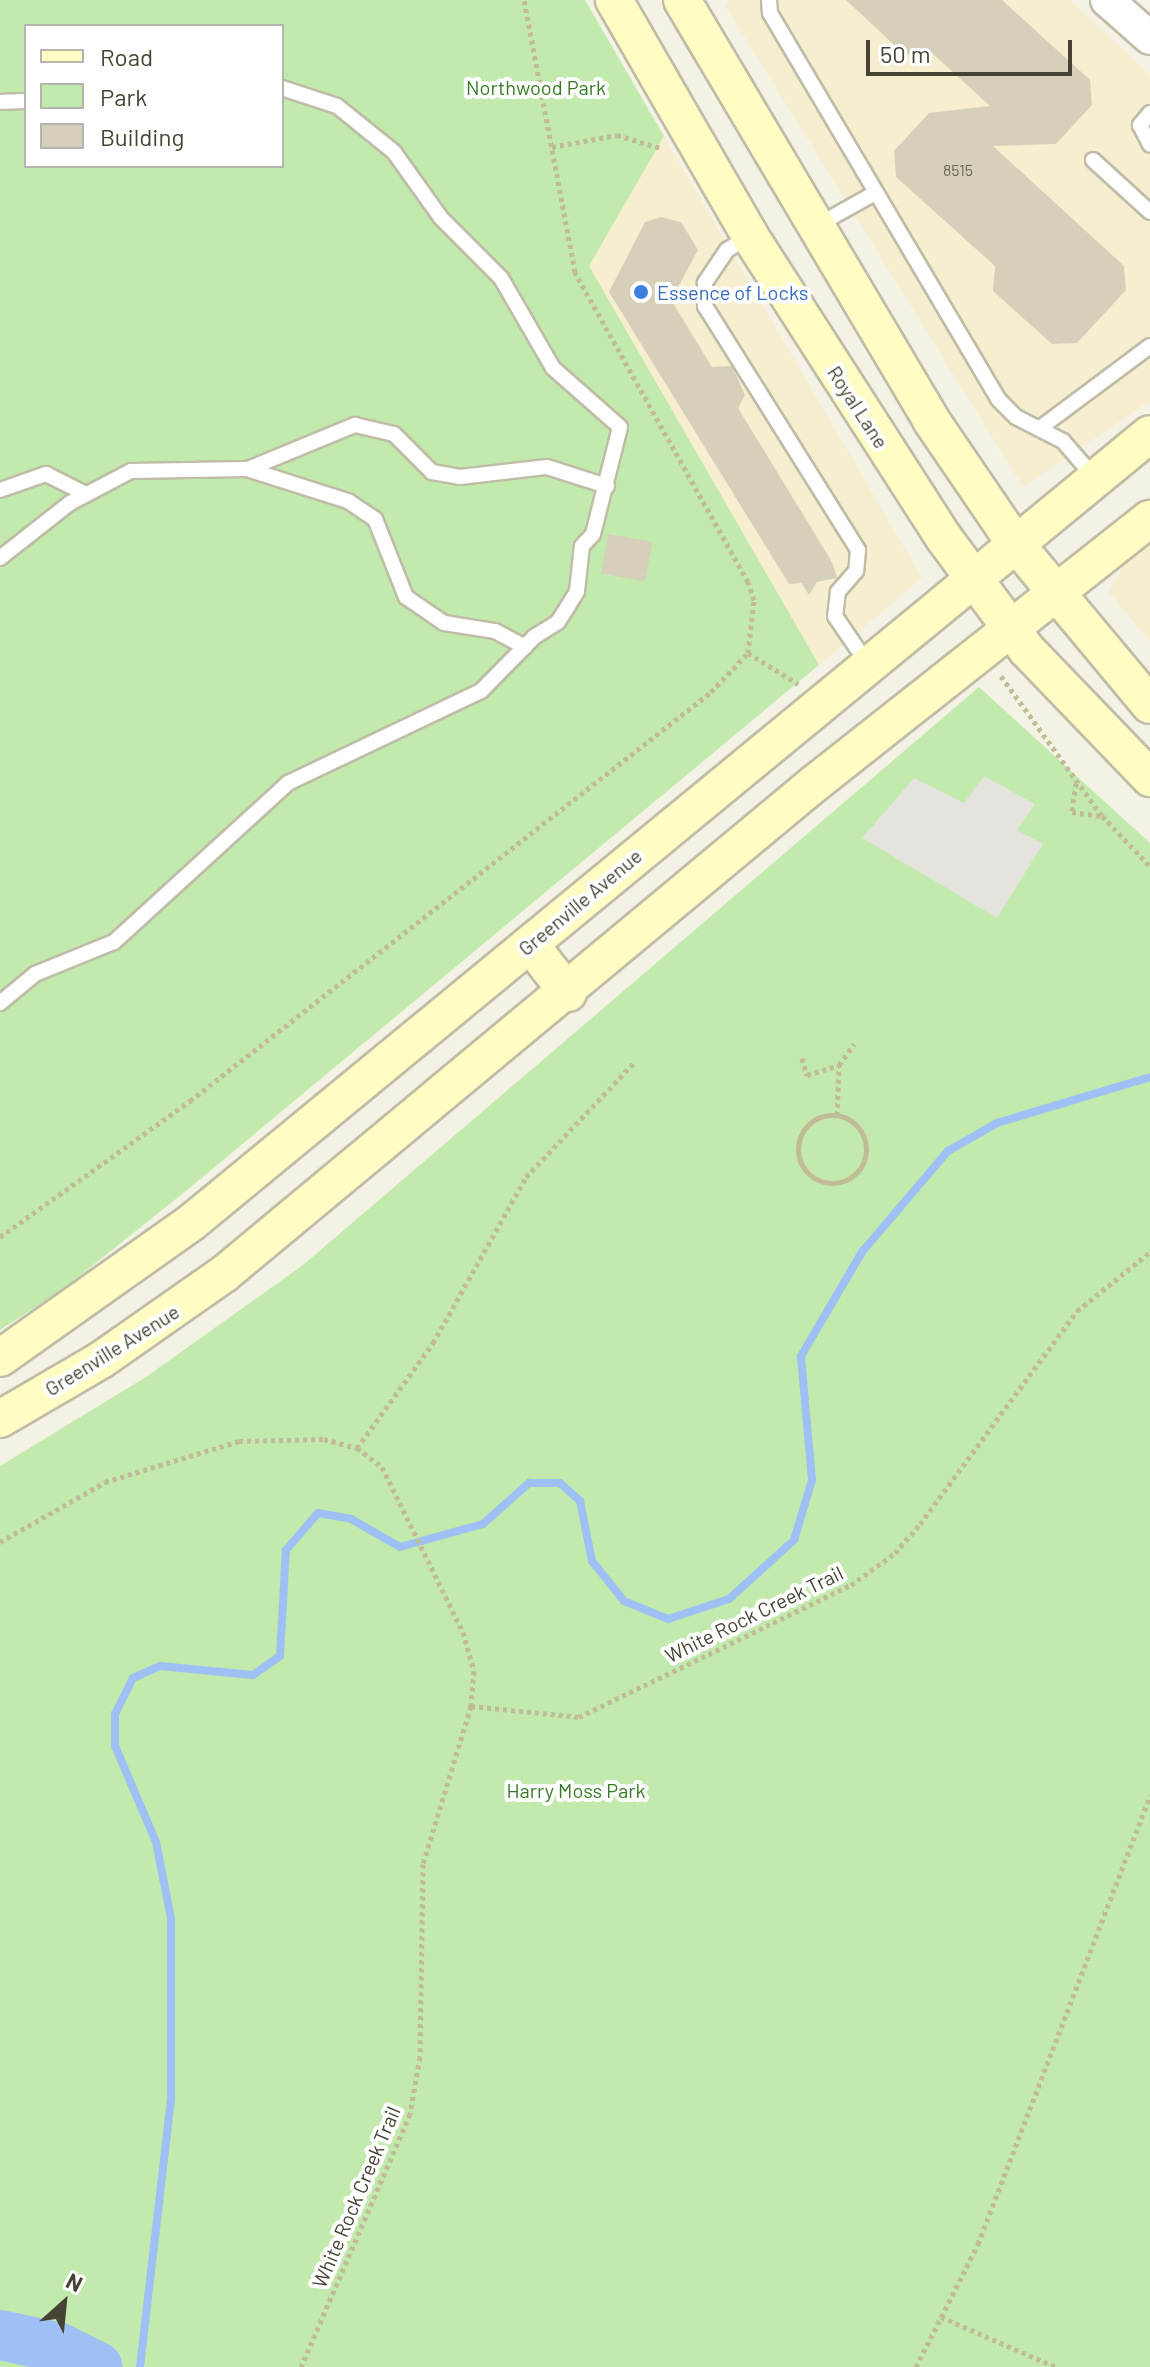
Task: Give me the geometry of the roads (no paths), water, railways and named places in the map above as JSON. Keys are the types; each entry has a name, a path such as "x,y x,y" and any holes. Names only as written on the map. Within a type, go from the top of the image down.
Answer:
{"main road":[{"name":"Royal Lane","path":"614,0 750,236 971,576 1011,628 1150,778"},
{"path":"682,0 931,420 1015,543 1150,705"},
{"name":"Greenville Avenue","path":"0,1358 192,1222 971,576 1093,476 1150,434"},
{"name":"Greenville Avenue","path":"0,1419 212,1284 1011,628 1150,519"},
{"path":"530,944 568,993"}],"street":[{"path":"1107,0 1150,38"}],"lane":[{"path":"769,0 770,13 998,399 1016,417 1063,441 1093,476"},
{"path":"0,1003 35,974 114,942 288,783 438,716 481,691 525,647 558,622 577,591 582,546 593,534 620,427 553,368 501,278 441,218 394,152 362,121 284,89"},
{"path":"0,102 24,101"},
{"path":"1150,113 1140,125 1150,145"},
{"path":"1093,160 1150,212"},
{"path":"816,227 875,193"},
{"path":"750,236 727,250 705,283 705,306 858,550 856,571 838,592 835,616 867,663"},
{"path":"1040,428 1150,346"},
{"path":"247,469 355,425 394,434 432,472 460,477 547,467 607,486"},
{"path":"0,558 86,494 131,471 247,469 348,501 375,519 406,597 444,623 495,631 525,647"},
{"path":"0,490 46,474 86,494"}],"waterway":[{"path":"140,2367 171,2099 171,1918 156,1842 115,1746 115,1714 133,1678 160,1666 253,1675 280,1656 286,1550 318,1513 351,1519 400,1547 483,1524 529,1483 560,1483 580,1501 592,1561 624,1601 668,1619 729,1599 794,1540 812,1480 801,1356 862,1252 948,1151 997,1123 1150,1077"},
{"path":"0,2335 60,2348 98,2367"}],"place":[{"name":"Essence of Locks","path":"641,292"}],"park label":[{"name":"Northwood Park","path":"536,87"},
{"name":"Harry Moss Park","path":"576,1790"}]}
